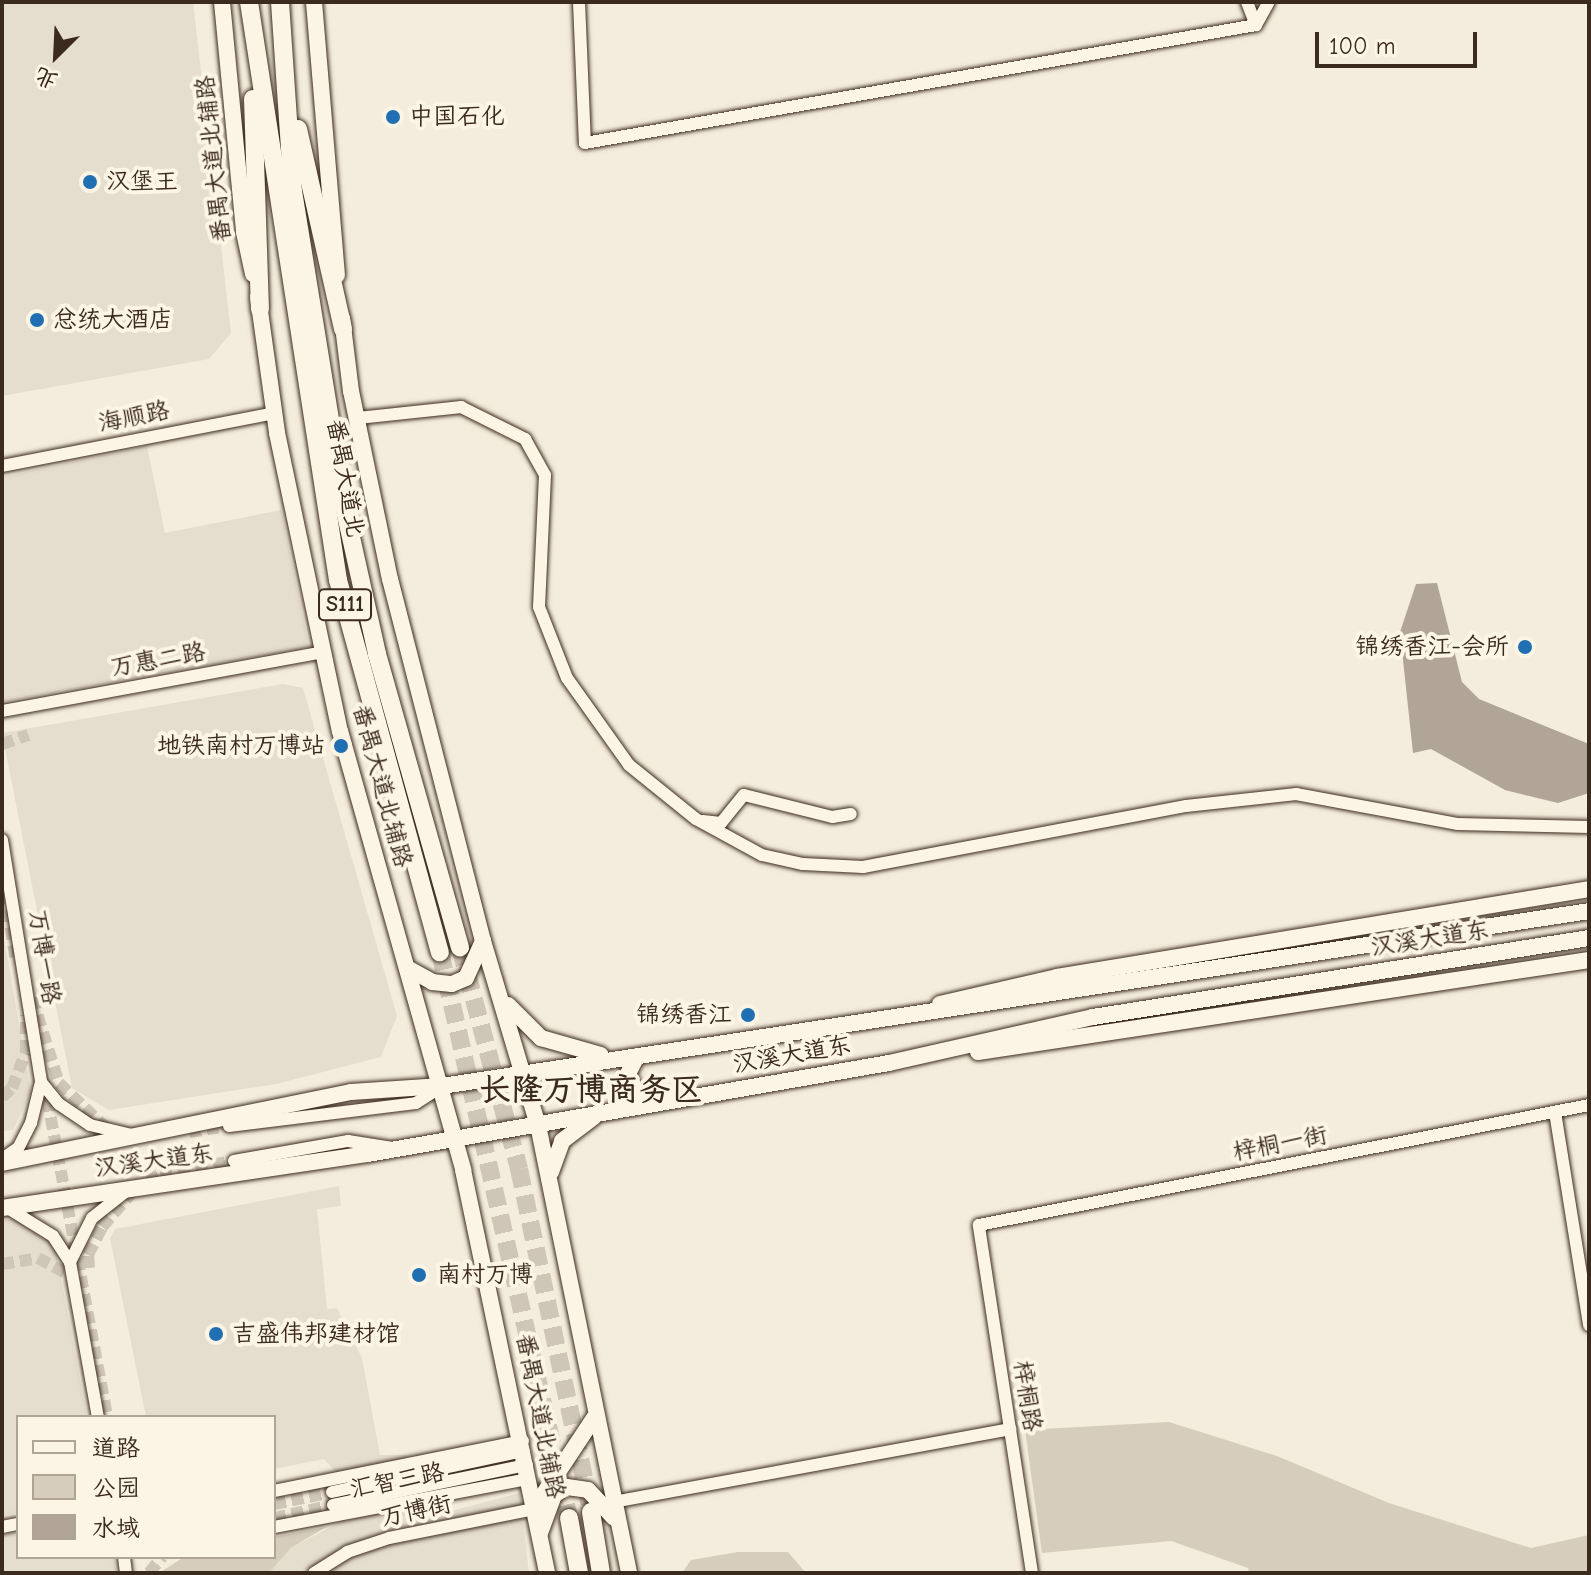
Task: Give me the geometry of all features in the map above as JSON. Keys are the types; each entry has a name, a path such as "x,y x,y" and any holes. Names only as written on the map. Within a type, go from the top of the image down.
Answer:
{"highway":[{"name":"番禺大道北","path":"280,2 293,191 344,506 381,669 460,947"},
{"path":"250,5 260,309"},
{"name":"番禺大道北","path":"250,5 338,580 440,952"},
{"path":"284,66 343,329"},
{"path":"591,1512 601,1573"},
{"path":"569,1518 579,1573"}],"main road":[{"name":"番禺大道北辅路","path":"222,2 244,232 260,309 275,413 323,652 455,1137 526,1459 547,1573"},
{"path":"314,2 343,329 390,579 483,941 525,1073 538,1125 594,1418 629,1573"},
{"path":"904,1015 1057,977 1589,889"},
{"name":"汉溪大道东","path":"2,1161 351,1092 442,1086 904,1015 953,1011 1589,911"},
{"name":"汉溪大道东","path":"4,1208 125,1192 538,1125 889,1063 1093,1017 1589,938"},
{"path":"409,969 432,982 452,984 466,978 483,941"},
{"path":"889,1063 1589,960"},
{"path":"500,992 522,1023 541,1038 618,1057"},
{"path":"637,1056 628,1074 637,1094 651,1104"},
{"path":"551,1185 562,1141 602,1113"},
{"path":"534,1509 594,1418"},
{"path":"540,1535 549,1503 567,1487 588,1490 618,1523"}],"street":[{"path":"579,2 585,143 1256,25"},
{"path":"1247,2 1256,25"},
{"path":"1256,25 1269,2"},
{"path":"358,418 461,407 525,439 545,475 539,607 567,678 629,765 696,819 762,855 803,864 863,867 1186,806 1296,794 1458,824 1589,827"},
{"name":"海顺路","path":"2,466 275,413"},
{"name":"万惠二路","path":"2,711 323,652"},
{"path":"696,819 721,823 744,795 832,817 851,814"},
{"name":"万博一路","path":"2,840 41,1082"},
{"path":"41,1082 59,1104 90,1125 132,1135"},
{"path":"2,1161 18,1148 31,1123 41,1082"},
{"path":"229,1126 416,1103 442,1086"},
{"name":"梓桐一街","path":"979,1225 1589,1105"},
{"path":"1555,1112 1589,1325"},
{"path":"234,1161 348,1141 395,1148"},
{"path":"70,1262 92,1218 125,1192"},
{"path":"4,1208 53,1236 70,1262 98,1415"},
{"name":"梓桐路","path":"979,1225 1032,1573"},
{"path":"613,1502 1010,1429"},
{"path":"333,1498 526,1459"},
{"name":"汇智三路","path":"276,1491 526,1459"},
{"name":"汇智三路","path":"276,1526 526,1459"},
{"name":"万博街","path":"314,1573 347,1552 389,1538 534,1509"}],"shaded area":[{"path":"2,2 193,2 231,333 209,359 2,396"},
{"path":"147,446 165,533 281,510 309,647 2,702 2,477"},
{"path":"283,684 303,688 397,1016 381,1057 276,1084 109,1110 72,1088 2,733"},
{"path":"2,927 31,1092 13,1130 2,1131"},
{"path":"339,1186 341,1206 317,1209 327,1309 337,1308 362,1358 380,1455 407,1455 424,1518 520,1493 529,1573 269,1573 291,1548 380,1501 351,1507 342,1479 324,1459 276,1469 276,1415 146,1415 110,1238 115,1229"},
{"path":"13,1219 40,1228 56,1251 87,1415 16,1415 16,1513 2,1515 2,1221"},
{"path":"16,1532 16,1559 114,1559 116,1573 2,1573 2,1535"}],"green space":[{"path":"1169,1422 1277,1456 1389,1503 1531,1548 1589,1535 1589,1573 1249,1573 1248,1568 1171,1541 1042,1553 1025,1430"},
{"path":"326,1527 291,1548 269,1573 159,1573 181,1559 276,1559 276,1537"},
{"path":"738,1552 788,1552 806,1573 682,1573 691,1560"}],"water":[{"path":"1437,583 1462,682 1479,699 1589,744 1589,793 1558,803 1505,790 1431,749 1413,753 1400,632 1416,584"}],"tunnel":[{"path":"2,744 28,735"},
{"path":"2,874 16,961"},
{"path":"460,947 519,1169 590,1505"},
{"path":"440,952 569,1518"},
{"path":"32,998 59,1083 105,1127"},
{"path":"2,1097 12,1088 26,1052 26,1015"},
{"path":"44,1082 107,1415"},
{"path":"189,1132 229,1126"},
{"path":"89,1268 88,1255 102,1227 133,1191 160,1174 234,1161"},
{"path":"2,1264 38,1258 75,1278"},
{"path":"276,1504 332,1492"},
{"path":"276,1518 333,1505"},
{"path":"149,1573 160,1559"}],"place":[{"name":"中国石化","path":"393,117"},
{"name":"汉堡王","path":"90,182"},
{"name":"总统大酒店","path":"37,320"},
{"name":"锦绣香江-会所","path":"1525,647"},
{"name":"地铁南村万博站","path":"341,746"},
{"name":"锦绣香江","path":"748,1015"},
{"name":"南村万博","path":"419,1275"},
{"name":"吉盛伟邦建材馆","path":"216,1334"}],"district":[{"name":"长隆万博商务区","path":"591,1090"}]}
